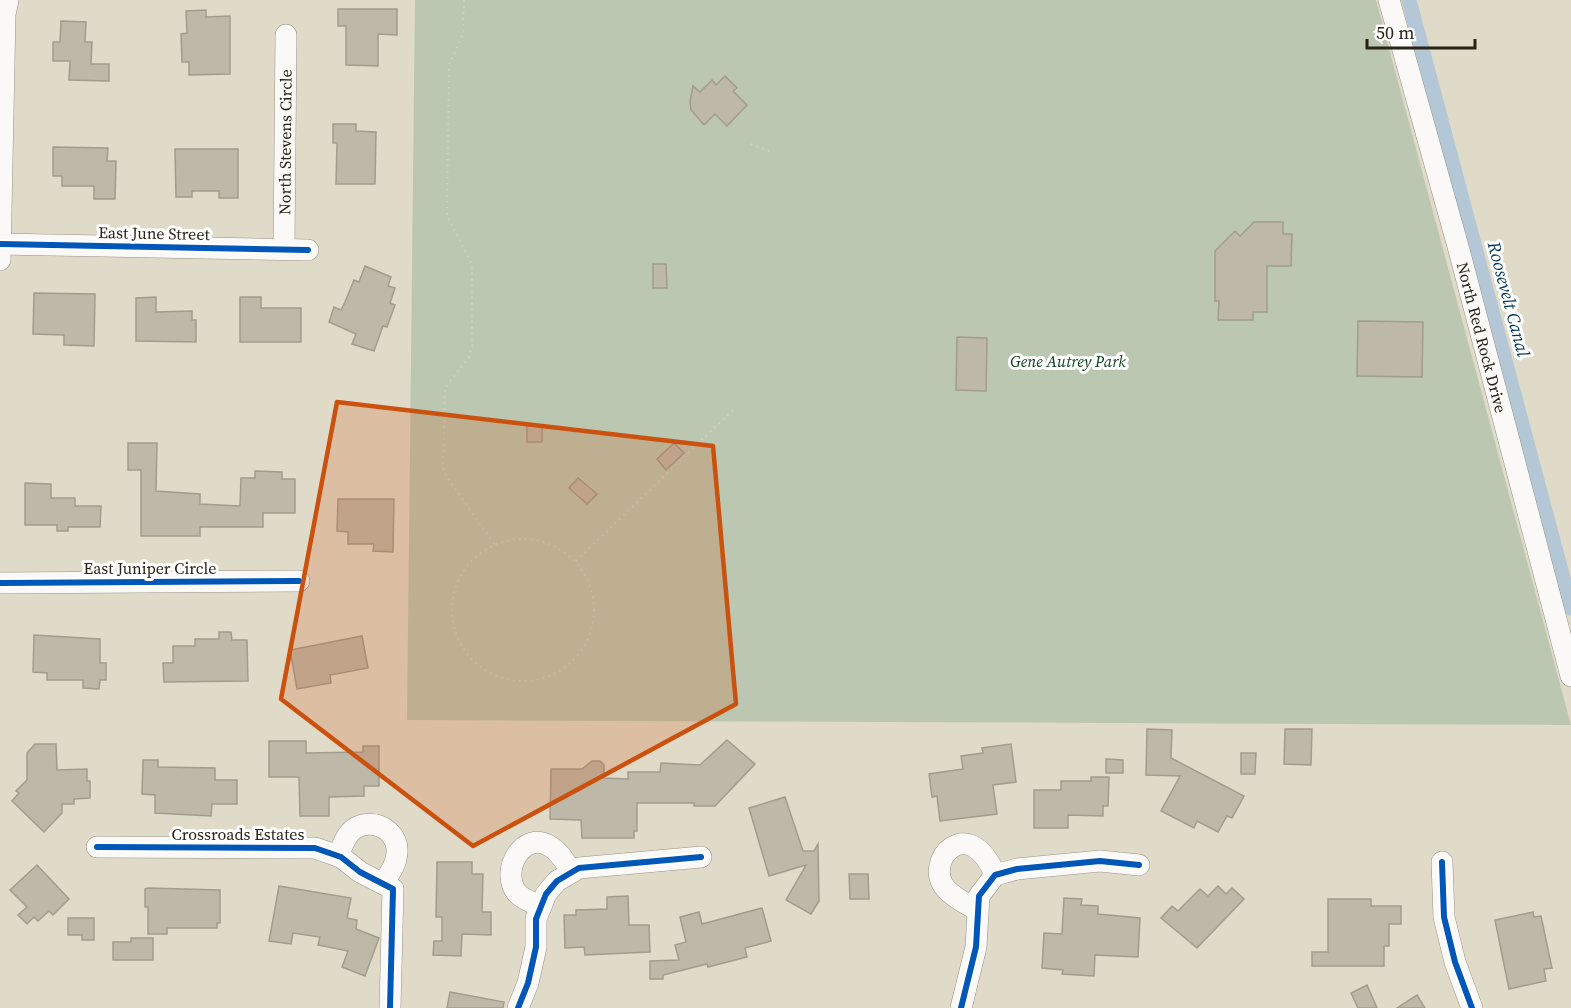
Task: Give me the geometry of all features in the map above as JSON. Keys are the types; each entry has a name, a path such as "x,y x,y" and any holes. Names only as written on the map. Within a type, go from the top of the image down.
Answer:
{"street":[{"path":"0,260 5,14 8,0"},
{"name":"North Red Rock Drive","path":"1389,0 1462,262 1571,676"},
{"name":"North Stevens Circle","path":"284,248 286,35"},
{"name":"East June Street","path":"0,244 308,250"},
{"name":"East Juniper Circle","path":"0,583 300,581"},
{"path":"338,856 349,834 357,828 378,825 389,829 395,839 397,854 395,864 383,882 393,889 390,1008"},
{"path":"541,907 518,894 513,885 511,864 516,854 526,845 540,843 550,846 572,872"},
{"path":"977,910 945,888 939,877 939,866 944,856 954,846 968,844 978,847 988,856 995,875"},
{"name":"Crossroads Estates","path":"97,847 315,848 338,856 360,872 383,882"},
{"path":"518,1008 536,947 536,919 557,881 579,868 701,857"},
{"path":"961,1008 976,947 979,896 995,875 1006,871 1100,861 1139,865"},
{"path":"1442,862 1444,917 1455,962 1473,1008"}],"path":[{"path":"464,0 463,34 449,65 447,216 472,264 472,350 445,388 443,468 495,545"},
{"path":"751,144 772,152"},
{"path":"575,561 734,410"},
{"path":"512,540 538,541 562,550 575,561 585,574 593,597 594,621 586,644 577,657 559,672 536,680 512,681 489,673 476,664 461,645 453,623 452,599 460,576 475,557 495,545 512,540"}],"highlighted area":[{"path":"337,402 713,446 736,704 473,846 281,699"}],"green space":[{"name":"Gene Autrey Park","path":"415,0 1376,0 1571,725 407,720"}],"building":[{"path":"338,9 397,9 397,35 378,34 378,66 346,65 346,26 338,26"},
{"path":"206,10 206,17 230,16 230,74 189,75 189,62 182,62 181,34 187,33 186,11"},
{"path":"61,21 86,22 85,42 92,42 91,64 109,64 109,81 69,80 70,61 53,61 53,42 60,42"},
{"path":"725,76 737,88 733,91 747,105 727,126 715,114 704,125 691,110 693,86 700,92 712,80 716,85"},
{"path":"333,124 356,124 356,131 376,132 375,184 336,184 337,143 333,143"},
{"path":"53,147 108,148 107,161 116,161 115,199 94,199 94,186 62,186 62,176 53,176"},
{"path":"175,149 238,149 238,198 219,198 219,191 192,191 192,197 176,197"},
{"path":"1254,222 1283,222 1283,234 1292,234 1291,266 1267,266 1267,312 1253,312 1253,320 1218,320 1219,301 1215,301 1215,251 1235,231 1240,236"},
{"path":"653,264 666,264 667,288 653,288"},
{"path":"365,266 391,277 388,286 395,288 390,303 395,305 387,327 383,326 374,351 352,344 356,334 329,322 334,307 341,310 354,280 359,282"},
{"path":"34,293 95,294 94,346 64,345 64,335 33,334"},
{"path":"156,297 156,312 192,311 192,320 196,320 196,342 136,341 136,298"},
{"path":"240,297 261,297 261,308 301,308 301,342 240,342"},
{"path":"1358,321 1423,322 1422,377 1357,376"},
{"path":"957,337 987,338 986,391 956,390"},
{"path":"527,426 542,426 542,442 527,442"},
{"path":"128,443 157,443 156,491 200,494 200,504 240,506 241,478 255,478 255,471 282,472 282,479 295,479 295,513 263,513 263,527 200,527 200,536 141,536 141,470 128,470"},
{"path":"674,443 684,453 666,470 657,459"},
{"path":"578,478 597,494 587,504 569,488"},
{"path":"25,483 51,484 51,498 75,498 75,506 101,506 100,527 68,527 68,531 57,531 57,525 25,525"},
{"path":"338,499 394,499 393,552 373,551 374,544 348,544 348,532 337,531"},
{"path":"219,632 231,632 232,640 247,640 248,681 164,682 163,663 173,663 173,646 195,646 195,639 219,639"},
{"path":"34,635 100,639 100,663 106,663 106,680 100,680 99,689 83,688 83,680 47,680 47,673 33,672"},
{"path":"362,636 368,668 330,675 331,683 297,689 290,650"},
{"path":"1147,729 1172,730 1171,758 1244,796 1232,818 1227,816 1218,832 1197,821 1194,828 1161,811 1180,776 1146,775"},
{"path":"1285,729 1312,729 1311,765 1284,764"},
{"path":"727,740 755,764 715,806 694,806 694,803 637,803 637,831 634,831 634,838 582,838 581,820 550,819 551,769 582,769 592,761 600,761 604,765 604,778 628,779 628,772 660,772 661,763 700,765"},
{"path":"269,741 306,741 306,753 363,752 363,746 379,746 379,786 364,786 364,796 329,797 329,816 300,816 299,777 269,777"},
{"path":"35,744 56,744 57,770 87,769 87,781 90,781 90,798 74,799 74,804 62,804 62,813 44,832 12,801 19,793 16,791 27,780 27,753"},
{"path":"1011,744 1016,782 993,785 997,814 940,821 937,796 932,797 929,774 963,769 961,756 983,753 982,748"},
{"path":"1241,753 1256,753 1255,774 1241,774"},
{"path":"1106,759 1123,760 1123,773 1106,773"},
{"path":"143,760 158,760 158,767 215,768 215,780 237,780 237,804 212,804 211,816 155,813 155,795 142,794"},
{"path":"1091,777 1109,777 1108,806 1103,806 1103,816 1068,815 1068,828 1034,828 1034,790 1061,790 1061,781 1091,781"},
{"path":"785,797 803,851 814,851 818,844 819,901 811,914 786,900 806,865 769,876 749,808"},
{"path":"437,862 472,862 472,874 483,874 482,912 491,912 491,935 462,934 461,956 433,955 434,941 442,941 442,917 436,917"},
{"path":"37,865 69,899 53,915 49,911 38,921 34,917 27,924 18,915 27,907 10,890"},
{"path":"849,874 868,874 869,899 850,899"},
{"path":"279,886 351,898 347,918 357,920 356,929 379,938 365,976 342,967 348,951 318,945 320,937 293,933 291,944 269,941"},
{"path":"1218,886 1226,894 1232,888 1244,899 1197,948 1161,918 1172,906 1178,911 1200,889 1208,896"},
{"path":"145,889 220,890 220,923 217,923 217,928 167,928 167,934 148,934"},
{"path":"628,896 629,925 649,925 650,952 585,955 584,947 565,948 564,915 576,915 576,910 607,909 607,897"},
{"path":"1064,898 1082,899 1081,905 1098,906 1098,914 1140,918 1138,957 1095,955 1094,976 1062,974 1063,970 1042,968 1044,933 1062,934"},
{"path":"1328,899 1371,899 1371,906 1401,906 1401,924 1389,924 1389,946 1384,946 1384,966 1312,966 1312,952 1328,952"},
{"path":"762,908 771,941 745,948 747,957 663,975 663,979 650,979 650,961 679,960 675,945 686,942 680,917 699,912 702,924"},
{"path":"1533,912 1534,917 1541,916 1552,968 1544,969 1546,981 1509,989 1495,920"},
{"path":"68,918 94,918 94,940 82,940 82,935 68,935"},
{"path":"131,938 153,938 153,960 113,960 113,942 131,942"},
{"path":"1367,985 1377,1008 1358,1008 1351,993"},
{"path":"450,992 504,1002 503,1008 447,1008"},
{"path":"1417,995 1425,1008 1397,1008"}],"waterway":[{"name":"Roosevelt Canal","path":"1409,0 1571,608"}],"cycle path":[{"path":"0,244 308,250"},
{"path":"0,583 299,581"},
{"path":"97,847 315,848 341,857 360,872 393,889 390,1008"},
{"path":"518,1008 528,983 536,947 536,919 546,894 557,881 579,868 701,857"},
{"path":"961,1008 976,947 979,896 995,875 1017,869 1100,861 1139,865"},
{"path":"1442,862 1444,917 1455,962 1472,1008"}]}
